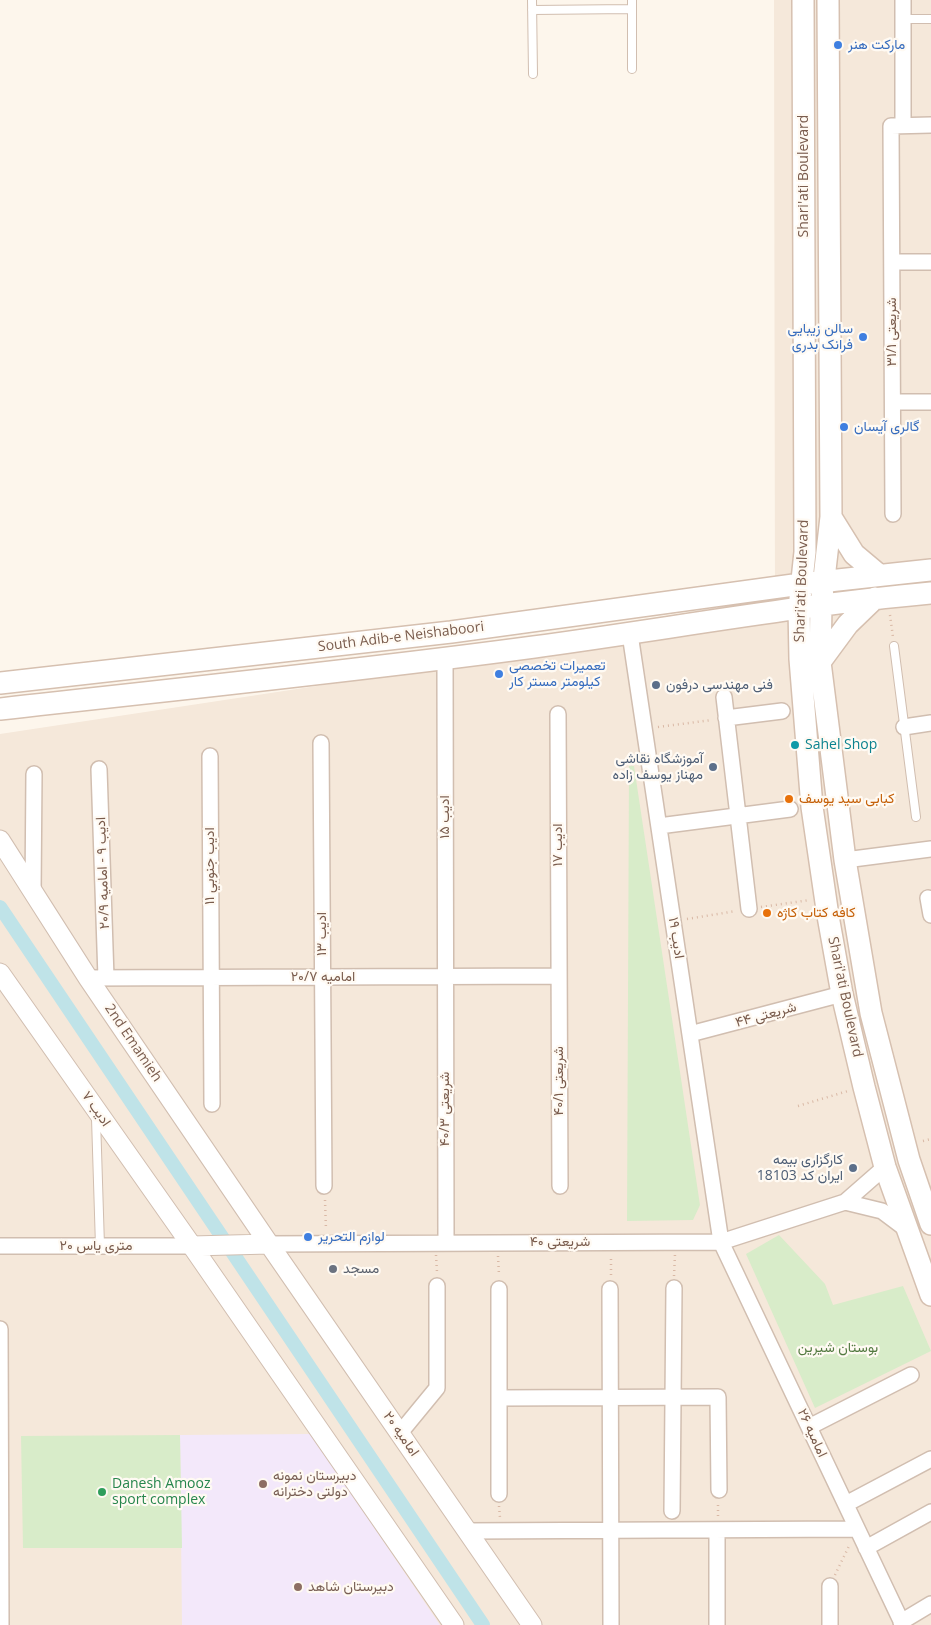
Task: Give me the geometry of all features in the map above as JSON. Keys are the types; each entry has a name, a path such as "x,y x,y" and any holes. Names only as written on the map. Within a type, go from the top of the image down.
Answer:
{"main road":[{"name":"Shari'ati Boulevard","path":"803,0 805,552 799,608 800,659 812,807 842,994 864,1087 885,1167 931,1295"},
{"name":"Shari'ati Boulevard","path":"828,0 831,517 821,605 820,662 845,860 871,1013 909,1160 931,1224"},
{"path":"831,517 854,554 879,575"},
{"name":"South Adib-e Neishaboori","path":"0,683 451,632 801,584 931,570"},
{"name":"South Adib-e Neishaboori","path":"0,709 445,659 630,634 821,605 931,593"},
{"path":"820,662 848,624 882,597"}],"street":[{"name":"شریعتی ۳۱/۱","path":"893,514 892,262 903,0"},
{"path":"897,126 931,125"},
{"path":"892,262 931,262"},
{"path":"892,402 931,402"},
{"name":"ادیب ۱۹","path":"630,634 721,1242"},
{"name":"ادیب ۱۵","path":"445,659 445,976"},
{"path":"724,697 749,909"},
{"path":"726,718 782,712"},
{"name":"ادیب ۱۷","path":"558,714 559,976"},
{"path":"904,727 931,723"},
{"name":"ادیب ۱۳","path":"321,742 324,1186"},
{"name":"ادیب جنوبي ١١","path":"210,756 212,1104"},
{"name":"ادیب ۹ - امامیه ۲۰/۹","path":"97,978 99,769"},
{"path":"33,893 34,774"},
{"path":"659,826 790,808"},
{"name":"2nd Emamieh","path":"0,840 33,893 97,978 269,1244"},
{"path":"845,860 931,849"},
{"path":"928,898 931,915"},
{"name":"ادیب ۷","path":"0,973 192,1246"},
{"name":"شریعتی ۴۰/۳","path":"441,1243 445,976"},
{"name":"امامیه ۲۰/۷","path":"97,978 559,976"},
{"name":"شریعتی ۴۰/۱","path":"559,976 560,1186"},
{"name":"شریعتی ۴۴","path":"690,1034 842,994"},
{"name":"شریعتی ۴۰","path":"269,1244 721,1242 845,1202 885,1167"},
{"path":"845,1202 882,1211 906,1229"},
{"name":"امامیه ۲۶","path":"721,1242 902,1623"},
{"path":"192,1246 269,1244"},
{"name":"امامیه ۲۰","path":"269,1244 532,1625"},
{"name":"۲۰ متری یاس","path":"0,1246 192,1246"},
{"path":"192,1246 454,1625"},
{"path":"400,1434 437,1388 437,1286"},
{"path":"672,1511 674,1288"},
{"path":"499,1289 499,1494"},
{"path":"610,1289 611,1625"},
{"path":"0,1329 1,1625"},
{"path":"809,1427 911,1375"},
{"path":"499,1398 718,1397 719,1490"},
{"path":"846,1504 931,1459"},
{"path":"866,1548 931,1512"},
{"path":"468,1531 857,1529"},
{"path":"717,1530 717,1625"},
{"path":"830,1586 830,1625"},
{"path":"902,1623 931,1604"}],"lane":[{"path":"532,0 533,74"},
{"path":"632,0 632,69"},
{"path":"532,10 632,9"},
{"path":"903,20 931,19"},
{"path":"894,646 916,817"},
{"path":"96,1109 100,1246"}],"path":[{"path":"882,597 894,646"},
{"path":"644,729 726,718"},
{"path":"798,1106 864,1087"},
{"path":"923,1141 931,1139"},
{"path":"324,1186 327,1244"},
{"path":"610,1289 612,1242"},
{"path":"674,1288 675,1242"},
{"path":"437,1286 441,1243"},
{"path":"498,1243 499,1289"},
{"path":"717,1530 719,1490"},
{"path":"499,1494 500,1530"},
{"path":"830,1586 857,1529"}],"shaded area":[{"path":"774,0 931,0 931,1625 0,1625 0,734 528,654 775,621"},
{"path":"311,1434 440,1625 182,1625 180,1435"}],"green space":[{"path":"629,766 634,766 700,1205 693,1220 627,1221"},
{"name":"بوستان شیرین","path":"779,1235 825,1284 833,1305 903,1286 931,1351 815,1408 746,1254"},
{"name":"Danesh Amooz sport complex","path":"180,1435 182,1548 23,1548 21,1436"}],"waterway":[{"path":"0,907 483,1625"}],"place":[{"name":"مارکت هنر","path":"838,45"},
{"name":"سالن زیبایی فرانک بدری","path":"863,337"},
{"name":"گالری آيسان","path":"844,427"},
{"name":"تعمیرات تخصصی کیلومتر مستر کار","path":"499,674"},
{"name":"فنی مهندسی درفون","path":"656,685"},
{"name":"Sahel Shop","path":"795,745"},
{"name":"آموزشگاه نقاشی مهناز یوسف زاده","path":"713,767"},
{"name":"کبابی سید یوسف","path":"789,799"},
{"name":"کافه کتاب کاژه","path":"767,913"},
{"name":"کارگزاری بیمه ایران کد 18103","path":"853,1168"},
{"name":"لوازم التحریر","path":"308,1237"},
{"name":"مسجد","path":"333,1269"},
{"name":"دبیرستان نمونه دولتی دخترانه","path":"263,1484"},
{"name":"Danesh Amooz sport complex","path":"102,1492"},
{"name":"دبیرستان شاهد","path":"298,1587"}]}
